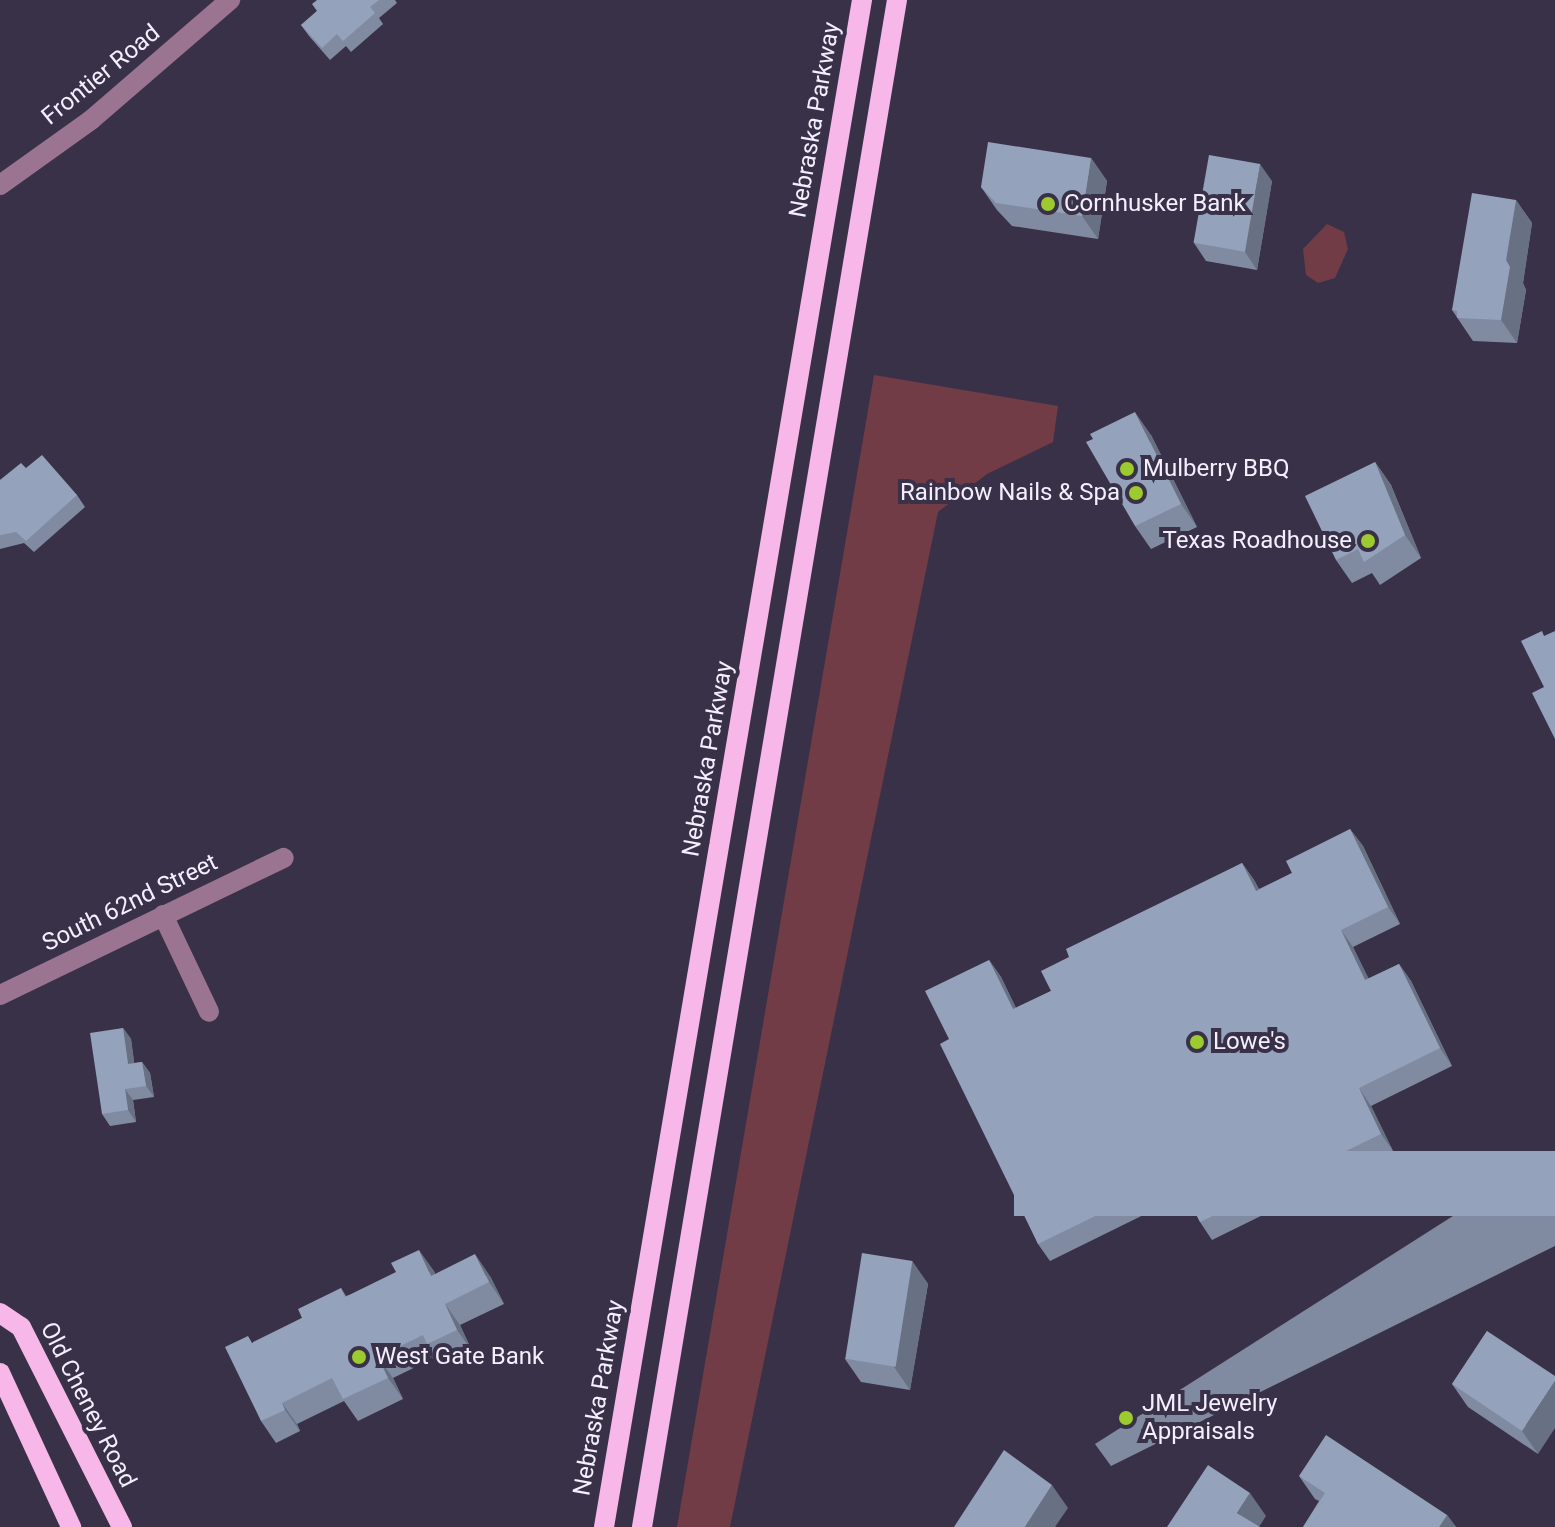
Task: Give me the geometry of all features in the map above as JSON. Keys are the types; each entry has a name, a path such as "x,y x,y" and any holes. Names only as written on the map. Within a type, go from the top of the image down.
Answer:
{"main road":[{"name":"Nebraska Parkway","path":"604,1527 862,0"},
{"path":"642,1527 897,0"},
{"name":"Old Cheney Road","path":"0,1313 21,1327 122,1527"},
{"path":"0,1373 71,1527"}],"street":[{"name":"Frontier Road","path":"0,185 91,120 230,0"},
{"name":"South 62nd Street","path":"0,995 284,858"},
{"path":"163,915 209,1012"}],"shaded area":[{"path":"1327,224 1344,232 1348,249 1335,278 1318,283 1306,275 1303,249"},
{"path":"874,375 1058,406 1053,442 987,474 938,512 730,1527 677,1527"}],"building":[{"path":"317,0 379,0 370,7 375,13 343,41 337,34 322,48 301,25 317,11 312,4"},
{"path":"988,142 1091,158 1082,216 996,203 981,187"},
{"path":"1209,155 1260,164 1245,252 1194,243"},
{"path":"1472,193 1516,200 1506,260 1510,267 1501,320 1457,318 1457,311 1452,310"},
{"path":"1135,412 1181,504 1135,526 1086,442 1093,439 1090,434"},
{"path":"42,455 77,495 26,541 16,532 0,535 0,480 21,463 26,468"},
{"path":"1375,462 1405,535 1364,562 1358,549 1336,560 1305,496"},
{"path":"1542,631 1544,636 1555,631 1555,739 1532,693 1544,687 1521,641"},
{"name":"Lowe's","path":"1350,829 1388,907 1341,930 1365,980 1399,964 1440,1048 1359,1088 1381,1134 1200,1222 1177,1176 1038,1244 940,1044 949,1039 925,991 989,960 1013,1009 1051,991 1041,971 1069,957 1066,949 1242,863 1256,891 1292,873 1286,861"},
{"path":"123,1028 128,1064 142,1062 146,1086 125,1089 128,1110 102,1114 90,1033"},
{"path":"1014,1151 1555,1151 1555,1216 1014,1216"},
{"name":"West Gate Bank","path":"419,1250 431,1276 475,1254 489,1282 445,1304 457,1330 427,1344 423,1335 378,1357 388,1378 343,1399 332,1378 282,1403 285,1410 261,1421 225,1347 248,1336 252,1343 302,1318 298,1309 341,1288 345,1297 396,1272 391,1263"},
{"path":"862,1253 912,1261 896,1367 845,1359"},
{"path":"1487,1331 1555,1376 1555,1381 1522,1431 1452,1384"},
{"path":"1326,1435 1447,1515 1439,1527 1303,1527 1325,1493 1299,1476"},
{"path":"1004,1450 1052,1485 1025,1527 954,1527"},
{"path":"1208,1465 1250,1493 1237,1513 1260,1527 1167,1527"}],"place":[{"name":"Cornhusker Bank","path":"1048,204"},
{"name":"Mulberry BBQ","path":"1127,469"},
{"name":"Rainbow Nails & Spa","path":"1136,493"},
{"name":"Texas Roadhouse","path":"1368,541"},
{"name":"Lowe's","path":"1197,1042"},
{"name":"West Gate Bank","path":"359,1357"},
{"name":"JML Jewelry Appraisals","path":"1126,1418"}]}
